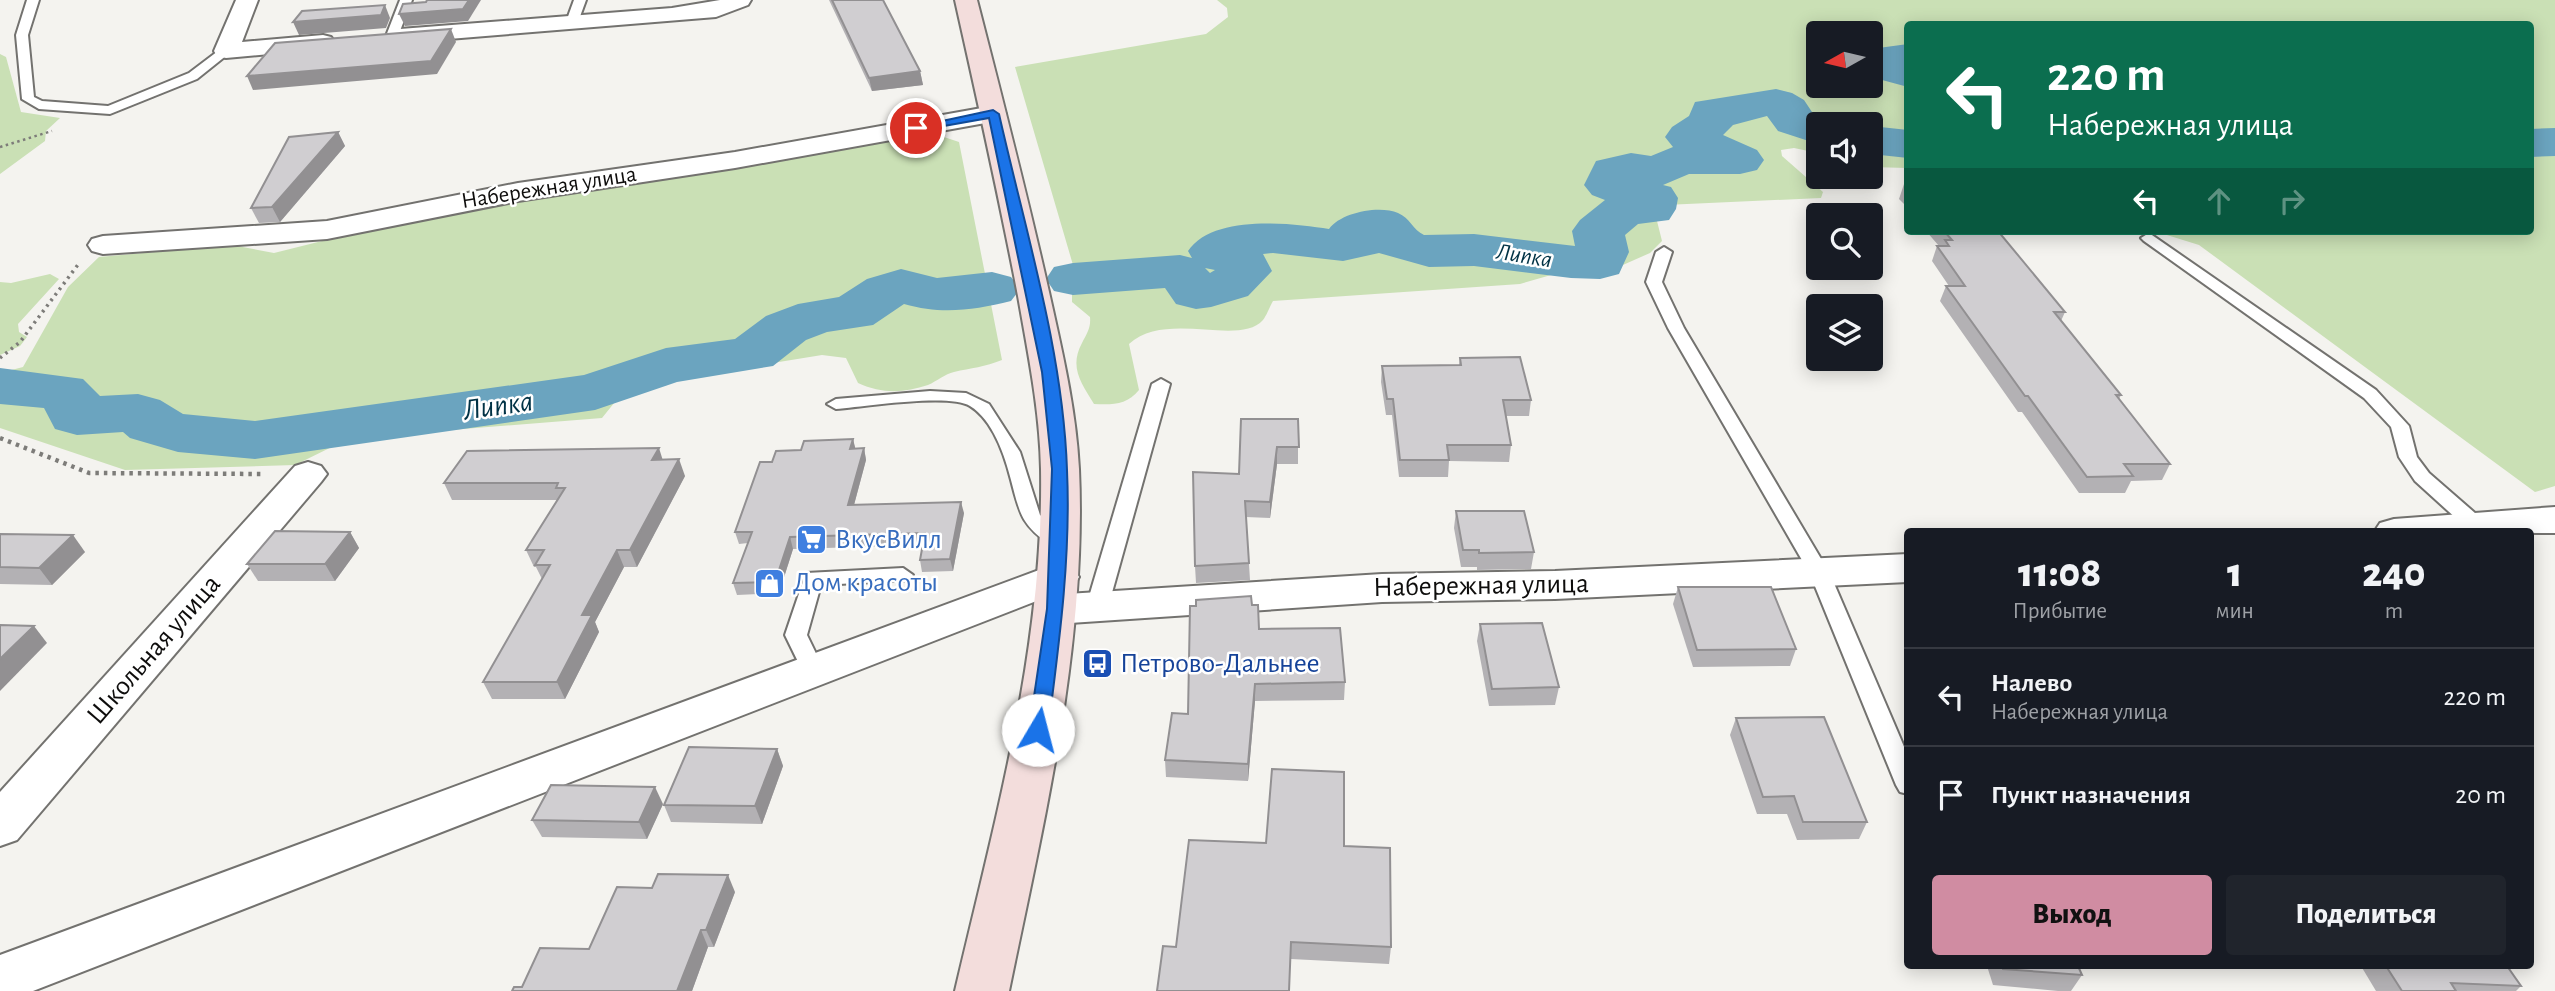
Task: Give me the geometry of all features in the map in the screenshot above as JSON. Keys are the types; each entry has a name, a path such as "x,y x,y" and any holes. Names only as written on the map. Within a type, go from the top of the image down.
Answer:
{"main road":[{"path":"966,0 1049,372 1060,469 1057,576 1038,730 982,991"}],"street":[{"path":"247,0 226,51 716,10 740,0"},
{"name":"Набережная улица","path":"103,245 327,230 518,192 735,160 993,114"},
{"name":"Школьная улица","path":"0,826 308,474"},
{"path":"2436,528 2555,520"},
{"name":"Набережная улица","path":"0,979 1057,576 1097,607 1382,588 1555,585 1904,568"}],"lane":[{"path":"33,0 22,35 28,99 39,105 110,110 193,76 226,51"},
{"path":"392,36 407,0"},
{"path":"572,22 580,0"},
{"path":"2150,238 2370,394 2400,426 2409,457 2422,477 2476,524"},
{"path":"1664,252 1654,282 1676,328 1820,574 1904,775"},
{"path":"1097,607 1161,383"},
{"path":"836,404 950,395 974,400 993,419 1018,470 1024,500 1057,576"},
{"path":"813,670 796,635 813,578 903,575"}],"path":[{"path":"0,358 7,356 29,330 61,282 77,264 103,245"},
{"path":"0,438 89,473 308,474"}],"green space":[{"path":"1217,0 2555,0 2555,486 2535,492 2199,245 2167,235 2534,235 2534,21 1904,21 1904,168 1883,167 1883,112 1806,112 1806,150 1794,148 1781,150 1782,156 1806,177 1806,189 1820,189 1823,192 1821,198 1665,205 1655,213 1662,241 1650,253 1607,272 1558,273 1520,284 1273,301 1263,320 1252,327 1237,330 1162,330 1144,334 1129,344 1139,390 1119,403 1094,404 1081,382 1077,367 1078,352 1088,330 1090,317 1072,302 1072,293 1100,271 1097,263 1073,265 1015,67 1206,34 1228,17 1227,8"},
{"path":"0,54 6,57 21,112 60,118 46,131 45,141 0,174"},
{"path":"938,135 959,142 1002,360 951,373 928,385 902,391 876,389 858,383 846,358 822,355 627,387 602,418 350,438 295,465 125,470 0,428 0,373 23,367 68,287 99,257 232,245 274,253 326,240 343,232 882,140"},
{"path":"50,274 59,279 18,324 19,332 27,337 20,346 0,355 0,282 11,283"}],"building":[{"path":"427,0 469,0 463,9 399,14 403,4"},
{"path":"832,0 883,0 920,71 869,78"},
{"path":"385,5 381,15 293,22 302,11"},
{"path":"451,29 431,61 247,76 275,43"},
{"path":"338,132 272,207 251,208 289,137"},
{"path":"1948,235 2001,235 2065,312 2054,312 2121,395 2116,395 2170,464 2124,464 2133,476 2087,477 1946,286 1965,286 1937,246 1949,246 1945,240 1952,240"},
{"path":"1520,357 1531,400 1503,400 1511,445 1447,445 1449,460 1400,460 1393,399 1387,399 1382,366 1461,365 1460,358"},
{"path":"1241,419 1298,419 1299,447 1277,447 1270,502 1245,501 1249,563 1195,566 1193,472 1239,474"},
{"path":"853,439 850,449 864,448 848,505 961,502 950,559 920,560 925,533 790,537 775,582 733,583 752,532 735,532 760,462 772,462 776,451 801,450 804,441"},
{"path":"659,448 652,460 679,459 630,550 617,550 582,615 592,615 557,682 483,682 550,565 535,565 544,550 526,550 565,488 556,488 558,483 444,483 467,451"},
{"path":"1456,511 1524,511 1534,552 1479,553 1479,550 1463,550"},
{"path":"275,531 350,532 325,564 247,564"},
{"path":"0,534 73,535 39,568 0,567"},
{"path":"1678,587 1771,587 1796,649 1697,650"},
{"path":"1251,596 1252,605 1258,605 1259,629 1340,628 1345,682 1255,684 1248,764 1165,760 1172,713 1188,714 1190,606 1196,606 1196,600"},
{"path":"1542,623 1559,687 1492,689 1480,624"},
{"path":"0,625 34,626 0,659"},
{"path":"1824,717 1867,822 1803,822 1794,796 1763,797 1736,718"},
{"path":"689,747 777,749 755,806 664,805"},
{"path":"1272,769 1344,772 1344,846 1390,848 1391,947 1291,942 1289,991 1157,991 1163,946 1176,947 1189,840 1266,843"},
{"path":"551,785 655,787 639,822 532,820"},
{"path":"658,874 728,875 706,930 701,930 677,991 512,991 514,987 522,987 540,948 589,949 617,887 652,888"},
{"path":"2003,969 2079,969 2082,975"},
{"path":"2388,969 2509,969 2521,986 2451,983 2456,991 2402,991"}],"waterway":[{"name":"Липка","path":"1904,57 1884,58 1885,68 1904,73"},
{"name":"Липка","path":"1073,279 1180,271 1196,292 1211,291 1229,285 1245,271 1240,259 1219,255 1214,251 1273,237 1343,246 1364,241 1351,235 1358,230 1381,224 1390,230 1393,240 1417,250 1474,250 1557,261 1600,263 1603,252 1598,231 1625,209 1651,209 1653,198 1609,185 1613,171 1631,167 1658,172 1680,160 1740,160 1688,137 1713,121 1711,112 1739,111 1755,104 1776,102 1788,110 1794,121 1806,126"},
{"name":"Липка","path":"1883,141 1904,144"},
{"name":"Липка","path":"2534,143 2555,142"},
{"name":"Липка","path":"0,386 62,392 73,402 77,416 138,413 152,425 178,433 255,440 595,392 666,366 752,354 786,328 818,316 853,313 886,291 901,285 934,295 958,295 992,289"}],"place":[{"name":"ВкусВилл","path":"812,540"},
{"name":"Дом красоты","path":"770,583"},
{"name":"Петрово-Дальнее","path":"1097,664"}],"route":[{"path":"916,128 993,114 1021,231 1049,372 1060,469 1058,577 1038,730"}]}
